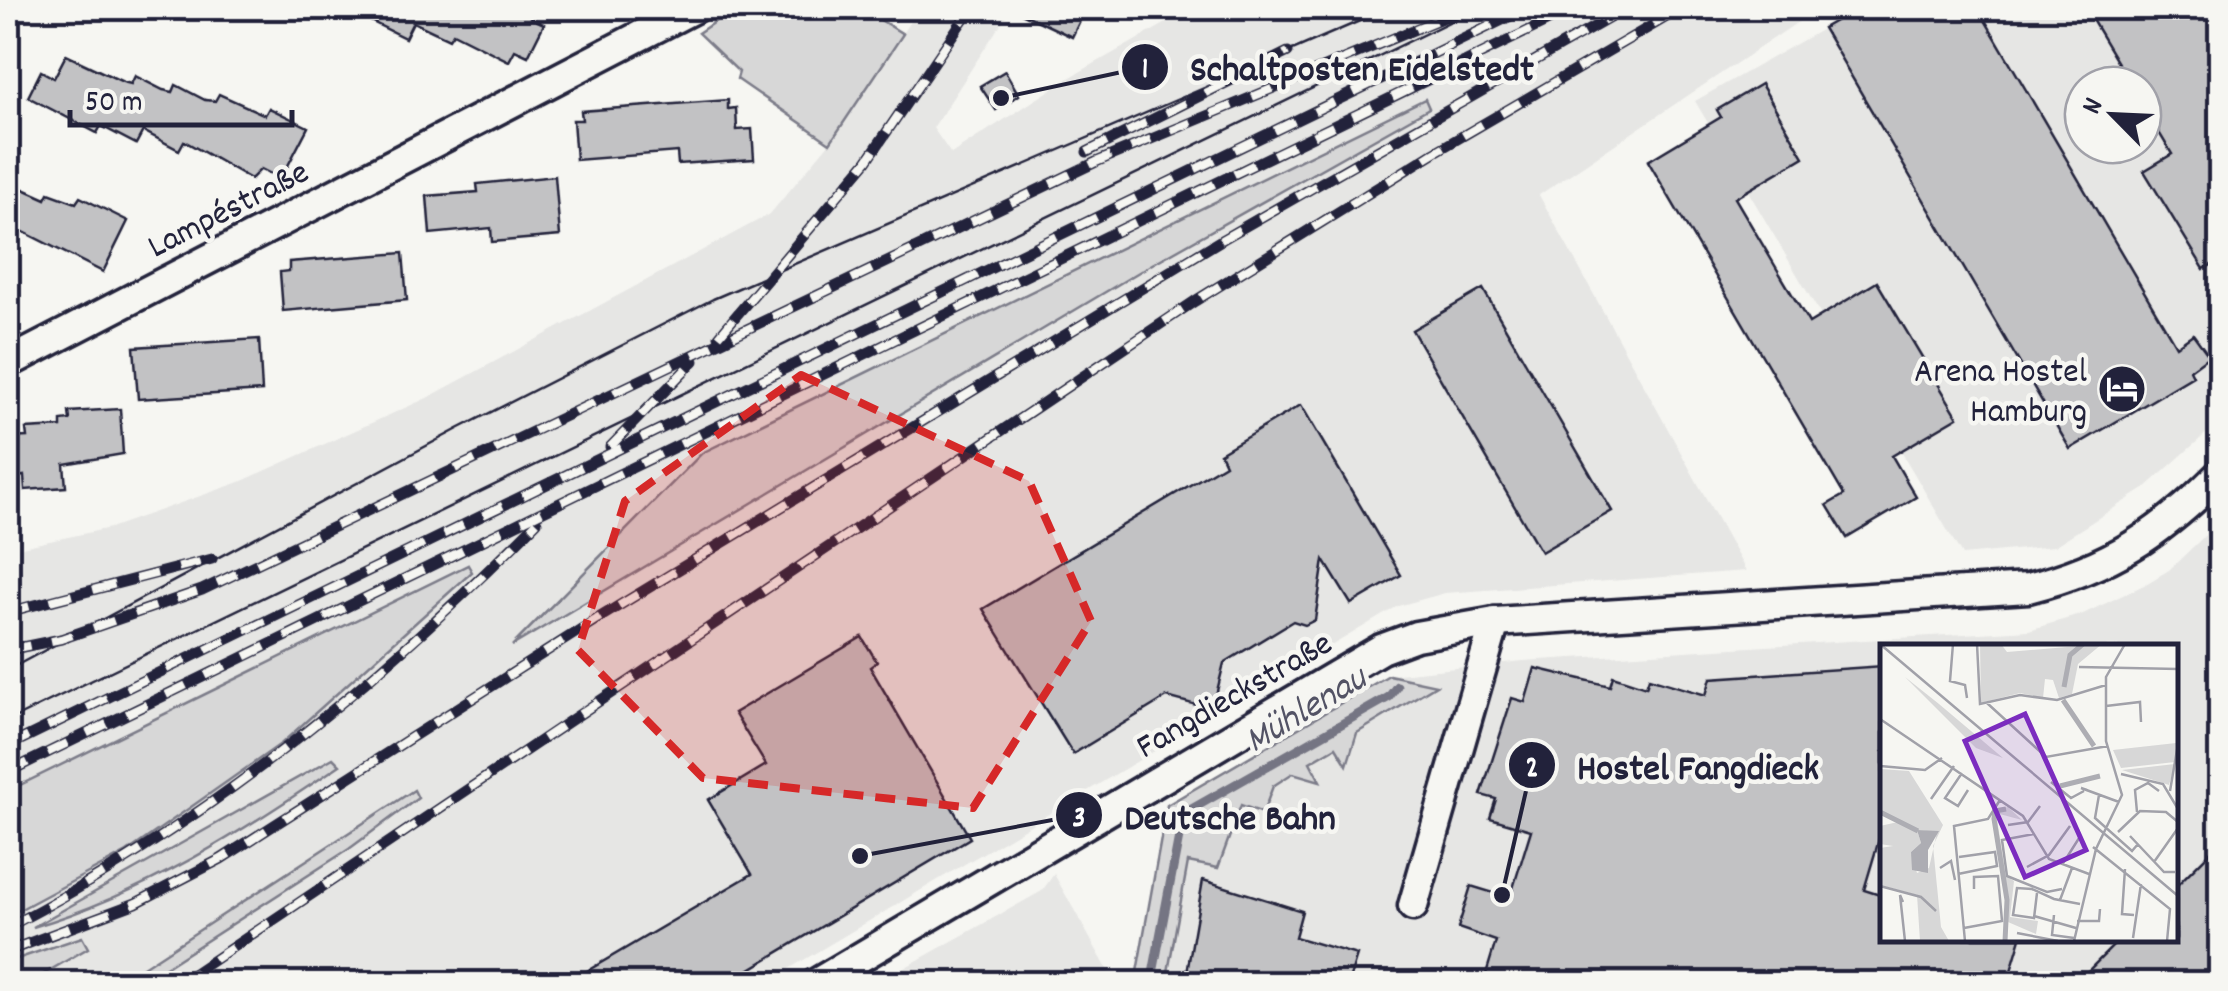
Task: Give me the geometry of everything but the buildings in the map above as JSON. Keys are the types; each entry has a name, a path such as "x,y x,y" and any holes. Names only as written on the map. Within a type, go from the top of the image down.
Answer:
{"street":[{"name":"Lampéstraße","path":"8,363 694,8"},
{"name":"Fangdieckstraße","path":"815,984 1381,650 1416,636 1495,622 2028,588 2084,574 2123,554 2165,526 2220,474"},
{"path":"1412,906 1495,622"}],"highlighted area":[{"path":"801,375 1029,481 1091,621 973,808 703,778 578,650 625,501"}],"shaded area":[{"path":"735,8 861,8 903,34 830,143 737,79 739,72 698,33"},
{"path":"919,8 1011,8 933,128 951,154 1069,78 1193,8 1819,8 1539,195 1746,571 1445,593 1398,606 765,983 8,983 8,550 110,528 240,482 427,398 770,214 830,142"},
{"path":"1860,8 2220,8 2220,421 2144,489 2054,546 1962,555 1695,101"},
{"path":"1425,99 1429,108 1154,263 512,646 702,453"},
{"path":"2220,521 2220,983 1166,984 1201,785 1389,675 1523,661 2029,630 2083,614 2169,570"},
{"path":"468,565 472,572 282,743 127,852 8,916 8,791"},
{"path":"1389,675 1436,685 1357,733 1347,765 1336,747 1310,762 1320,781 1293,773 1273,786 1263,813 1241,805 1218,868 1188,862 1166,983 1135,983 1167,805"},
{"path":"333,758 340,765 192,858 115,897 33,927"},
{"path":"414,790 418,798 349,849 141,983 105,983 137,971"},
{"path":"1054,874 1115,983 877,983 1042,891"},
{"path":"82,937 88,948 28,983 8,983 8,962"}],"waterway":[{"name":"Mühlenau","path":"1151,984 1182,821 1190,810 1389,697 1397,686"}],"tram line":[{"path":"8,670 458,429 713,299 1390,8"},
{"path":"8,721 1478,8"}],"railway":[{"path":"719,336 867,161 971,8"},
{"path":"8,650 61,639 202,590 1096,162 1466,8"},
{"path":"8,746 1527,8"},
{"path":"8,772 1575,8"},
{"path":"8,951 136,903 221,859 597,619 1223,239 1627,8"},
{"path":"178,984 1195,301 1435,152 1682,8"},
{"path":"1087,152 1288,52"},
{"path":"610,447 694,361"},
{"path":"8,927 154,841 288,746 415,639 537,522"},
{"path":"8,612 212,559"}],"place":[{"name":"Schaltposten Eidelstedt","path":"1001,98"},
{"name":"Arena Hostel Hamburg","path":"2122,389"},
{"name":"Deutsche Bahn","path":"860,856"},
{"name":"Hostel Fangdieck","path":"1502,895"}]}
